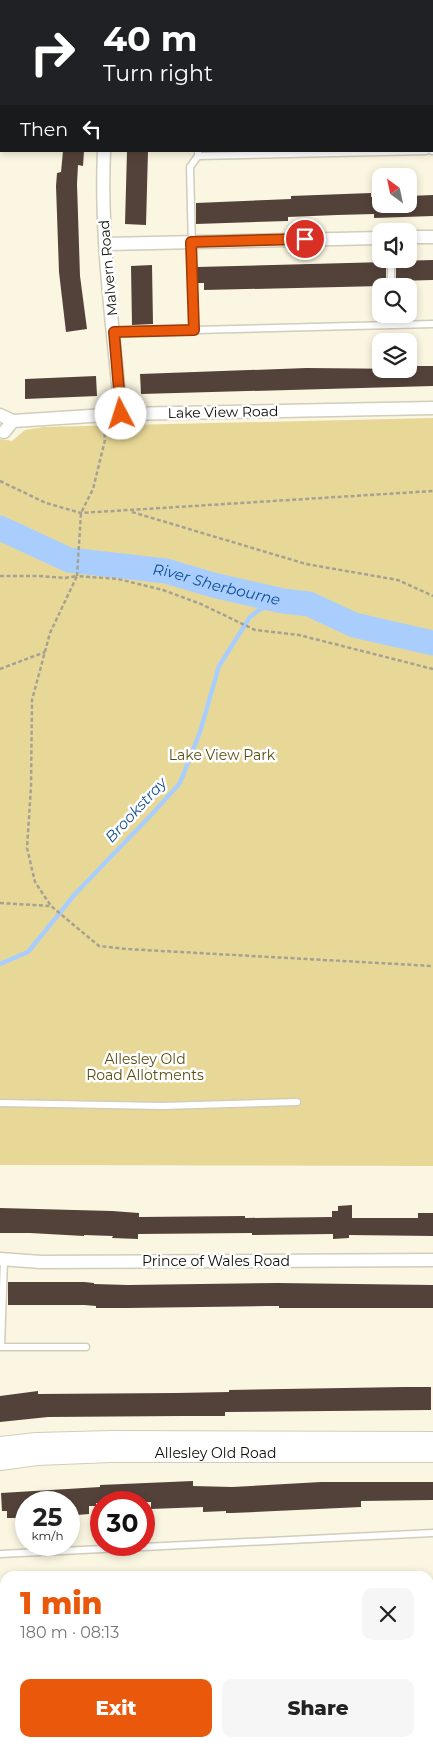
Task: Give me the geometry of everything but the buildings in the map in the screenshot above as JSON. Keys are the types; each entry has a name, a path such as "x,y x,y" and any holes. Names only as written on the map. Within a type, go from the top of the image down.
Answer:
{"main road":[{"name":"Allesley Old Road","path":"0,1461 37,1456 217,1447 433,1441"},
{"name":"Allesley Old Road","path":"0,1446 46,1442 433,1453"}],"street":[{"name":"Malvern Road","path":"104,152 102,188 121,414"},
{"path":"417,237 433,237"},
{"path":"106,244 372,238"},
{"name":"Lake View Road","path":"0,415 13,421 121,414 433,408"},
{"path":"4,432 13,421"},
{"name":"Prince of Wales Road","path":"2,1260 41,1262 433,1260"}],"lane":[{"path":"194,330 190,167 198,153 312,152"},
{"path":"114,332 433,324"},
{"path":"0,1103 162,1106 297,1102"},
{"path":"2,1260 0,1346 86,1346"},
{"path":"0,1554 433,1533"}],"path":[{"path":"104,415 105,440 93,489 81,513 77,576 50,634 32,700 31,787 27,848 34,882 52,906 99,946 433,966"},
{"path":"0,481 46,503 81,513 433,491"},
{"path":"128,510 306,564 398,580 433,596"},
{"path":"0,576 65,578 77,576 118,579 163,590 192,600 255,630 299,635 433,669"},
{"path":"0,669 45,652"},
{"path":"0,903 52,906"}],"green space":[{"name":"Lake View Park","path":"433,418 433,1166 0,1165 0,439 12,441 25,430 43,427"}],"waterway":[{"name":"River Sherbourne","path":"0,528 69,560 166,571 213,585 283,601 309,604 354,625 433,643"},
{"name":"Brookstray","path":"0,964 28,952 76,893 180,783 200,732 219,666 250,617 259,610 283,601"}],"route":[{"path":"121,414 114,332 194,330 191,242 305,239"}],"park label":[{"name":"Allesley Old Road Allotments","path":"145,1068"}]}
